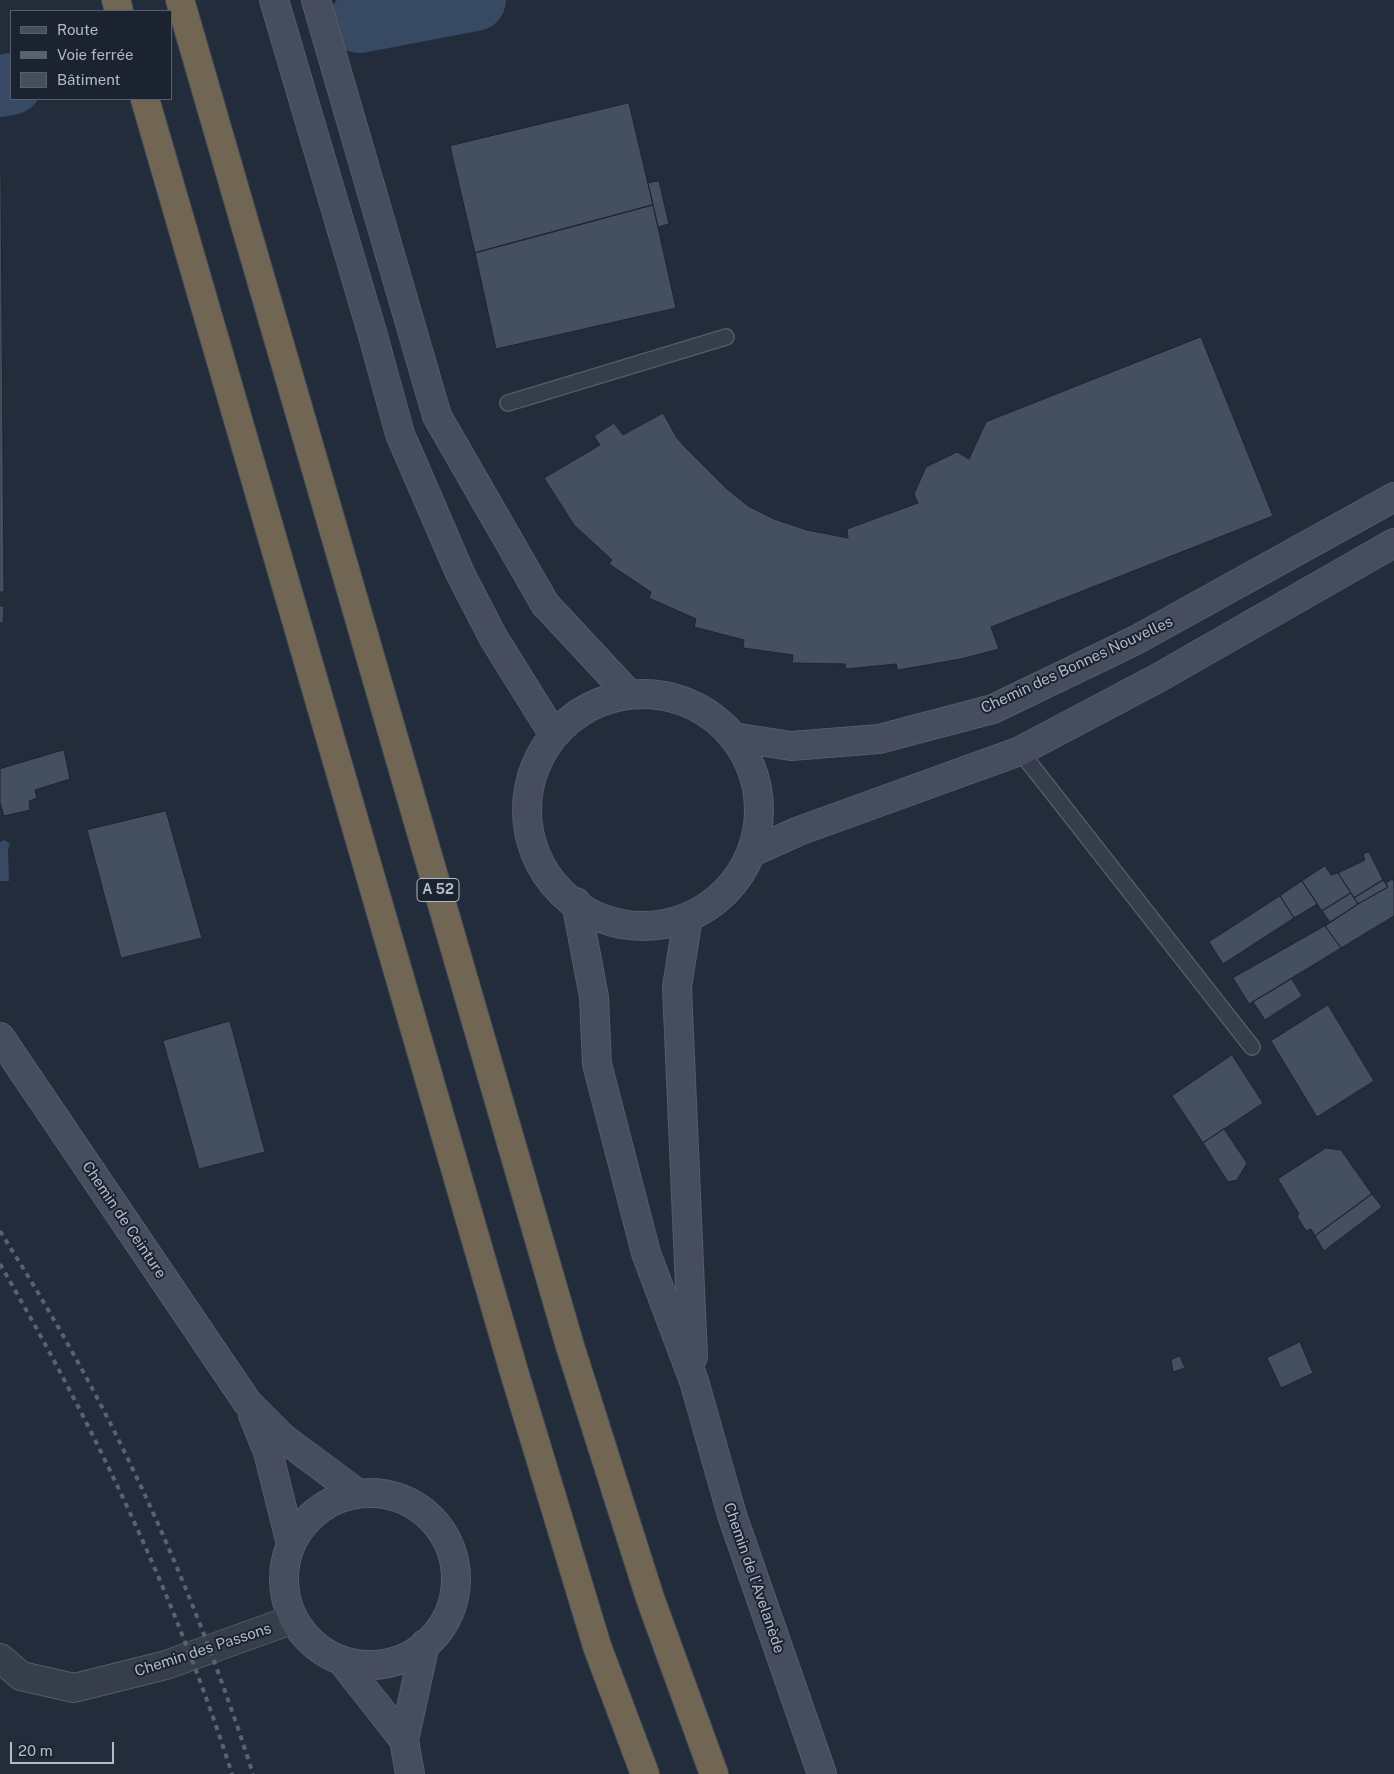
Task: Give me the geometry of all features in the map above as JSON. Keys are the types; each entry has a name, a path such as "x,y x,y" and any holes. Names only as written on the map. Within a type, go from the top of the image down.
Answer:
{"highway":[{"name":"A 52","path":"180,0 570,1346 650,1598 714,1774"},
{"path":"145,100 515,1376 597,1646 645,1774"}],"main road":[{"path":"274,0 372,332 400,434 460,572 492,637 554,734"},
{"path":"316,0 437,416 545,604 627,692"},
{"name":"Chemin des Bonnes Nouvelles","path":"733,736 790,746 879,739 993,709 1136,640 1394,497"},
{"path":"752,852 799,831 1020,751 1158,678 1394,543"},
{"path":"627,692 679,699 709,714 733,736 752,768 760,812 752,852 742,871 718,898 688,917 658,925 626,925 597,917 576,902 545,873 530,840 527,803 535,766 554,734 600,701 627,692"},
{"path":"576,902 594,998 597,1064 646,1253 694,1381"},
{"path":"688,917 676,987 694,1381"},
{"name":"Chemin de Ceinture","path":"0,1037 247,1402 283,1438 357,1493"},
{"name":"Chemin de l'Avelanède","path":"694,1381 732,1515 822,1774"},
{"name":"Chemin de Ceinture","path":"247,1402 268,1452 291,1544"},
{"path":"357,1493 385,1494 411,1503 433,1520 449,1543 456,1570 454,1597 444,1623 426,1644 400,1659 371,1665 341,1660 313,1644 294,1619 283,1590 285,1566 291,1544 307,1520 330,1502 357,1493"},
{"path":"410,1774 404,1740 426,1644"},
{"path":"341,1660 404,1740"}],"street":[{"name":"Chemin des Passons","path":"0,1658 22,1676 74,1688 166,1665 294,1619"}],"lane":[{"path":"508,403 726,337"},
{"path":"1020,751 1252,1047"}],"water":[{"path":"5,840 10,844 8,849 9,881 0,881 0,842"}],"building":[{"path":"629,103 653,205 475,253 450,146"},
{"path":"1,177 4,592 0,592"},
{"path":"659,181 669,224 658,227 648,183"},
{"path":"653,205 676,308 496,349 475,253"},
{"path":"1201,337 1273,516 991,627 999,649 961,659 898,670 896,664 846,669 845,664 792,663 793,655 743,648 744,640 694,627 696,619 649,598 651,592 609,564 612,560 574,525 544,478 600,445 594,436 614,423 623,435 663,413 677,438 686,448 726,488 748,506 774,519 807,530 848,538 847,529 918,503 914,494 926,467 957,452 969,459 986,422"},
{"path":"0,606 4,606 3,623 0,623"},
{"path":"64,750 70,779 35,790 37,798 29,801 30,810 4,816 0,803 0,769"},
{"path":"166,811 202,938 121,958 87,830"},
{"path":"1369,852 1383,880 1354,898 1338,873 1365,860 1363,854"},
{"path":"1325,866 1331,875 1338,873 1351,893 1322,911 1302,881"},
{"path":"1393,879 1394,916 1341,948 1325,926 1388,887 1386,883"},
{"path":"1383,880 1388,887 1358,904 1354,898"},
{"path":"1302,881 1317,904 1294,918 1280,896"},
{"path":"1351,893 1358,904 1330,922 1322,911"},
{"path":"1280,896 1294,918 1223,964 1209,942"},
{"path":"1325,926 1341,948 1249,1004 1233,978"},
{"path":"1292,979 1302,996 1265,1020 1253,1002"},
{"path":"1328,1005 1374,1081 1317,1117 1271,1041"},
{"path":"230,1021 265,1152 199,1169 163,1041"},
{"path":"1232,1055 1263,1103 1203,1143 1172,1096"},
{"path":"1224,1129 1247,1163 1237,1180 1228,1182 1203,1143"},
{"path":"1326,1148 1341,1150 1372,1194 1315,1236 1311,1229 1306,1231 1297,1216 1299,1214 1278,1179"},
{"path":"1372,1194 1382,1207 1324,1251 1315,1236"},
{"path":"1300,1342 1313,1373 1281,1388 1267,1358"},
{"path":"1180,1356 1185,1368 1173,1372 1171,1360"}],"waterway":[{"path":"359,22 475,0"},
{"path":"0,86 10,84"}],"railway":[{"path":"0,1231 78,1363 137,1477 188,1594 233,1714 253,1774"},
{"path":"0,1264 68,1387 130,1513 185,1642 210,1707 232,1774"}]}
